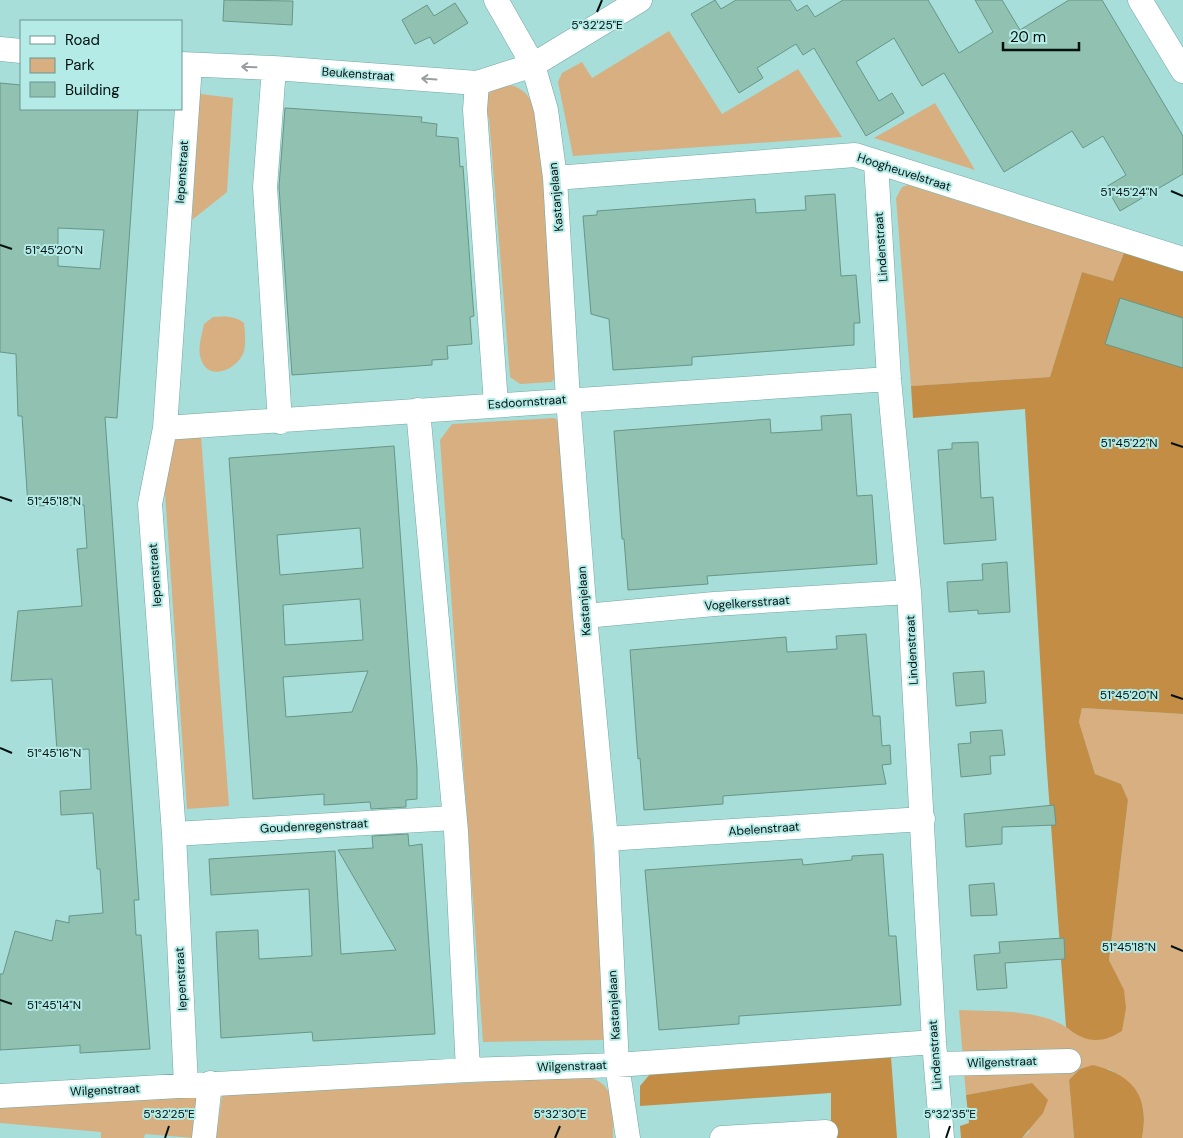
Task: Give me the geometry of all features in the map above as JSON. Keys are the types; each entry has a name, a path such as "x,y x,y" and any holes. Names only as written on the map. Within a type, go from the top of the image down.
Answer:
{"street":[{"name":"Kastanjelaan","path":"496,0 533,65 546,110 555,178 568,399 585,616 606,839 617,1064 628,1138"},
{"name":"Beukenstraat","path":"185,65 274,68 477,83 533,65 640,0"},
{"path":"1140,0 1183,71"},
{"path":"0,49 20,51"},
{"name":"Iepenstraat","path":"185,65 165,428 150,504 174,834 186,1086"},
{"path":"274,68 265,187 280,422"},
{"path":"477,83 476,110 496,404"},
{"name":"Hoogheuvelstraat","path":"555,178 855,155 1183,259"},
{"name":"Lindenstraat","path":"876,163 889,379 909,592 935,1053 942,1138"},
{"name":"Esdoornstraat","path":"165,428 280,422 496,404 889,379"},
{"path":"418,410 454,818 468,1070"},
{"name":"Vogelkersstraat","path":"585,616 714,604 909,592"},
{"name":"Goudenregenstraat","path":"174,834 454,818"},
{"name":"Abelenstraat","path":"606,839 923,819"},
{"name":"Wilgenstraat","path":"0,1096 468,1070 935,1053 1069,1060"},
{"path":"204,1138 210,1084"},
{"path":"722,1138 826,1132"}],"green space":[{"path":"669,31 722,114 798,69 842,137 573,156 558,82 562,73 582,62 592,78"},
{"path":"510,85 517,87 526,94 532,103 538,121 560,369 552,382 520,384 510,377 489,118 483,118 488,95 496,89"},
{"path":"200,94 233,98 227,192 192,220"},
{"path":"935,103 975,170 874,138"},
{"path":"908,185 1124,253 1113,281 1082,272 1050,377 911,386 896,198 902,187"},
{"path":"213,317 230,317 241,321 244,323 245,334 245,348 241,357 230,368 216,372 205,366 201,359 200,351 204,324"},
{"path":"555,418 563,428 606,1021 604,1040 483,1042 440,440 452,424"},
{"path":"201,436 229,806 187,809 164,478 167,444 175,438"},
{"path":"1082,708 1183,714 1183,1138 1142,1138 1144,1125 1143,1105 1128,1083 1109,1069 1069,1080 1074,1138 1022,1138 1029,1132 1032,1083 966,1095 959,1010 1017,1012 1046,1018 1070,1030 1115,973 1109,960 1128,800 1121,784 1095,774 1079,722"},
{"path":"588,1077 605,1086 609,1093 613,1109 613,1138 216,1138 222,1095"},
{"path":"203,1096 195,1138 145,1134 144,1138 101,1138 101,1132 0,1123 0,1108"}],"shaded area":[{"path":"1124,253 1183,272 1183,714 1082,708 1079,722 1095,774 1121,784 1128,800 1109,960 1124,990 1126,1008 1122,1031 1107,1038 1094,1040 1080,1036 1066,1027 1046,758 1025,409 913,418 911,386 1050,377 1082,272 1113,281"},
{"path":"891,1057 897,1138 831,1138 831,1093 640,1106 640,1086 651,1073"},
{"path":"1093,1065 1119,1075 1136,1090 1141,1099 1143,1110 1142,1138 1074,1138 1069,1080 1080,1069"},
{"path":"1032,1083 1048,1100 1043,1113 1022,1138 961,1138 960,1126 969,1123 966,1095"}],"building":[{"path":"224,0 293,1 292,25 223,21"},
{"path":"715,0 721,9 736,0 790,0 797,11 807,5 815,17 843,0 928,0 959,53 993,32 975,0 1002,0 1020,30 1069,0 1102,0 1183,136 1183,174 1120,211 1106,187 1126,175 1103,136 1083,148 1072,131 1004,172 944,73 922,86 894,38 856,62 879,101 892,93 904,113 866,136 814,48 803,55 796,44 757,68 763,78 739,93 691,14"},
{"path":"455,3 468,23 434,44 430,37 415,44 402,20 427,5 434,16"},
{"path":"0,83 20,85 20,110 138,110 117,418 105,417 139,900 134,900 136,935 141,935 150,1049 80,1053 80,1045 0,1050 0,974 3,974 15,931 52,941 56,920 69,923 69,916 103,913 100,869 97,869 93,813 61,815 60,791 91,789 89,749 57,751 52,679 11,681 18,611 82,606 77,549 87,548 84,505 28,506 22,416 18,416 16,354 0,352","holes":["58,228 104,230 100,269 58,266"]},
{"path":"285,108 422,117 421,122 437,124 436,136 458,138 460,167 463,166 474,316 470,317 472,344 447,346 448,359 432,360 432,365 292,375 279,187"},
{"path":"835,194 841,276 856,275 860,323 854,323 854,345 692,357 692,365 613,370 609,319 591,314 583,216 597,215 597,211 755,199 756,213 806,210 805,196"},
{"path":"1120,298 1183,318 1183,368 1105,344"},
{"path":"851,414 857,496 872,495 877,564 707,576 708,584 628,590 624,539 622,539 614,431 770,419 771,433 822,430 821,416"},
{"path":"978,442 981,498 993,497 996,540 944,544 938,450 952,449 952,443"},
{"path":"394,446 417,769 417,799 406,800 406,807 371,809 370,802 324,805 324,794 253,799 229,458","holes":["360,528 363,568 280,575 277,535","360,599 363,640 285,645 283,605","368,671 352,712 286,717 283,677"]},
{"path":"1007,562 1010,612 978,614 978,610 949,612 947,582 983,580 982,564"},
{"path":"866,634 873,716 880,716 882,746 890,745 891,764 882,765 886,784 723,796 723,804 644,810 640,758 638,759 630,650 786,637 787,652 837,649 836,636"},
{"path":"984,671 986,703 956,706 953,673"},
{"path":"1002,730 1005,755 990,756 991,774 961,777 958,744 971,743 970,732"},
{"path":"1054,805 1056,825 1002,827 1002,844 966,847 964,814"},
{"path":"408,834 409,846 422,844 435,1034 313,1041 312,1032 221,1038 216,932 258,930 259,959 312,956 309,889 211,895 209,859 335,851 341,954 396,950 338,850 373,848 372,836"},
{"path":"883,854 889,936 896,936 901,1005 739,1016 739,1024 659,1030 645,870 802,859 803,865 852,860 852,856"},
{"path":"994,883 997,915 971,916 969,885"},
{"path":"1064,938 1065,959 1005,963 1007,988 977,990 974,955 1000,953 999,942"}]}
